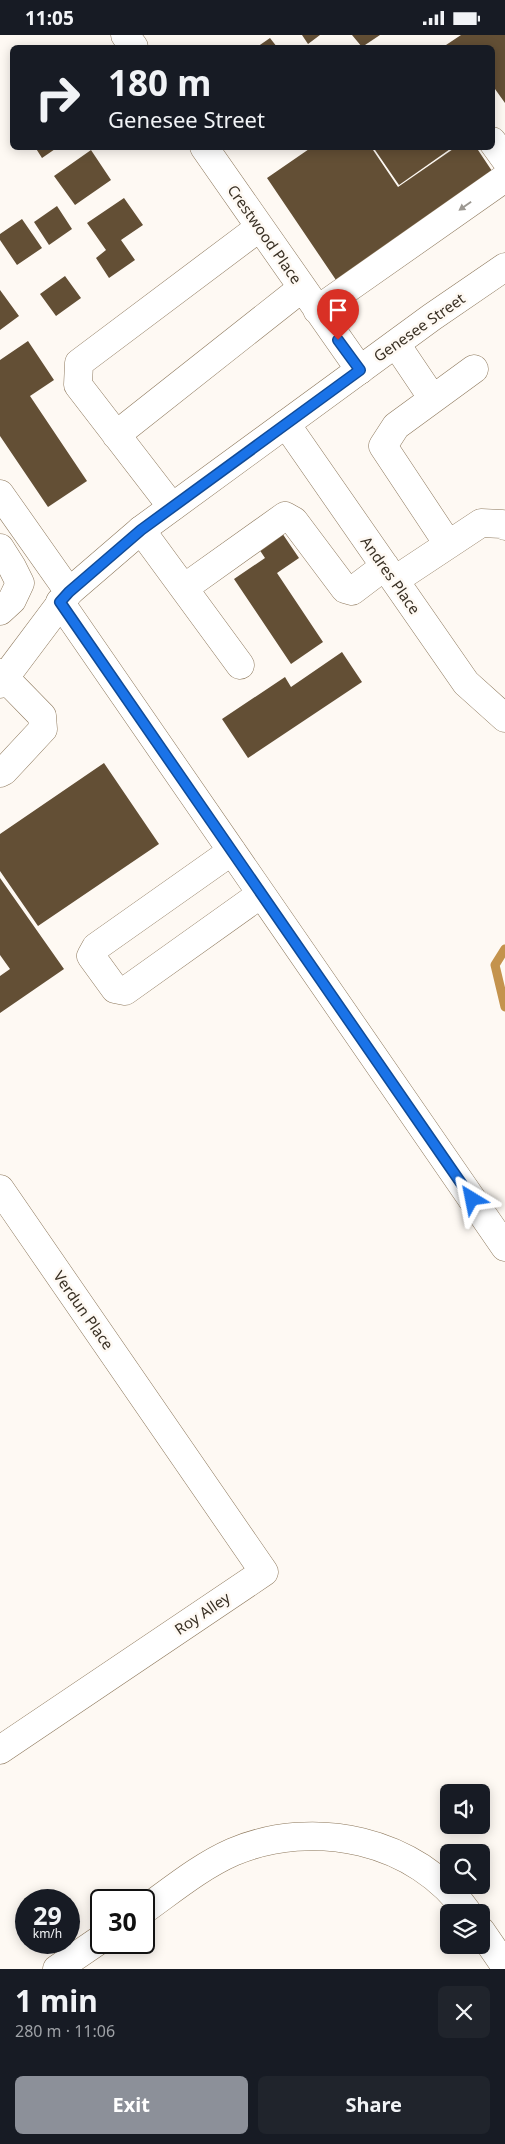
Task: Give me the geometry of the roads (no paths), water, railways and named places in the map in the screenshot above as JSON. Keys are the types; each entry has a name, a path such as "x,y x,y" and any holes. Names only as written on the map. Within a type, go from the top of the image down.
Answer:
{"street":[{"path":"495,145 505,159"},
{"name":"Crestwood Place","path":"206,150 360,370"},
{"path":"317,310 505,178"},
{"path":"172,507 78,385 79,363 260,227"},
{"name":"Genesee Street","path":"1,678 64,597 141,530 505,267"},
{"path":"116,435 302,288"},
{"path":"396,344 433,399"},
{"path":"448,544 383,447 396,426 474,369"},
{"name":"Andres Place","path":"286,424 466,683 505,718"},
{"path":"0,493 64,597 232,851 505,1247"},
{"path":"184,588 285,516 294,521 345,589 352,591 448,544 481,523 502,524 505,526"},
{"path":"141,530 240,665"},
{"path":"0,548 20,583 12,600 0,611"},
{"path":"0,773 43,729 42,716 1,678"},
{"path":"232,851 96,947 91,956 115,989 125,991 261,894"},
{"name":"Verdun Place","path":"0,1189 167,1432"},
{"name":"Roy Alley","path":"0,1750 264,1572 167,1432"},
{"path":"155,1902 232,1852 264,1841 297,1835 338,1836 377,1846 420,1867 446,1887 460,1904"},
{"path":"490,1944 505,1966"},
{"path":"57,1969 90,1946"}],"waterway":[{"path":"505,949 495,965 505,1007"}]}
